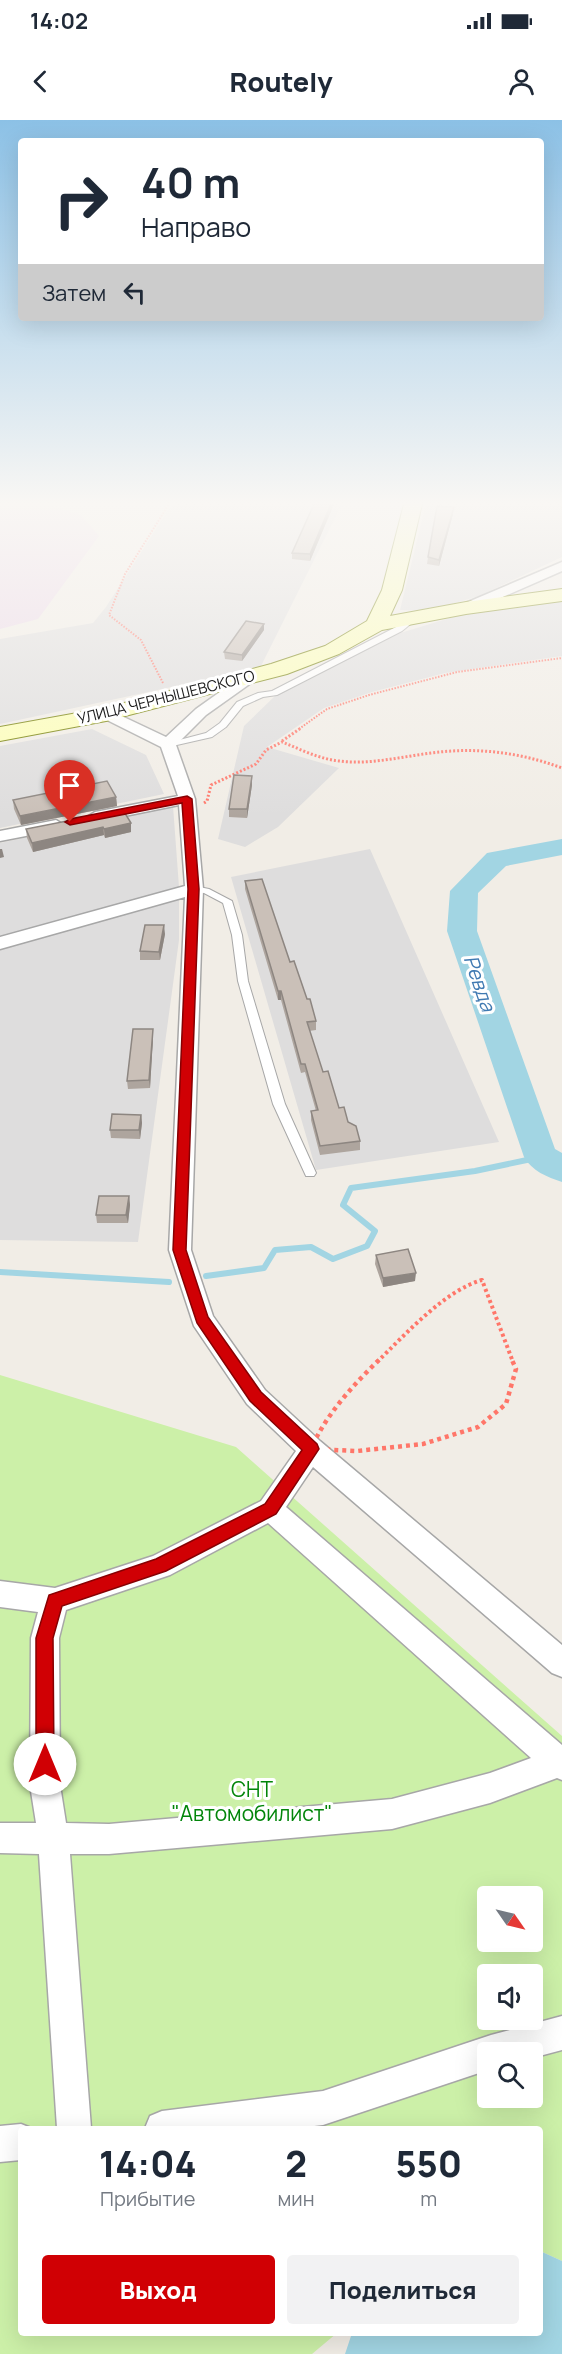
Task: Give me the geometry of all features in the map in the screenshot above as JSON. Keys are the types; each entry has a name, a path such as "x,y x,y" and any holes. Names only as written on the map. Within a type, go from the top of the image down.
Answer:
{"main road":[{"path":"376,625 384,608"},
{"name":"УЛИЦА ЧЕРНЫШЕВСКОГО","path":"0,734 106,714 254,675 332,650 376,625 465,608"}],"street":[{"path":"168,744 201,712 254,675"},
{"path":"106,714 168,744 188,803 194,889 180,1250 202,1319 256,1397 311,1449 562,1664"},
{"path":"0,836 188,803"},
{"path":"0,943 194,889"},
{"path":"0,1594 55,1601 160,1566 270,1509 311,1449"},
{"path":"0,1838 109,1839 392,1814 490,1788 561,1763 270,1509"},
{"path":"55,1601 45,1638 45,1785 53,1837 74,2126"},
{"path":"531,2042 562,2034"},
{"path":"178,2126 323,2108 477,2057"},
{"path":"0,2144 18,2142"}],"lane":[{"path":"168,744 209,735 223,725 240,704 261,695 274,693 399,629 414,618"},
{"path":"194,889 206,891 227,902 237,936 243,981 279,1104 310,1173"}],"path":[{"path":"112,608 109,615 141,640 171,697"},
{"path":"188,803 207,801 211,785 256,764 266,750 327,709 369,695 457,672 562,658"},
{"path":"282,741 338,761 374,762 414,755 487,749 525,755 562,768"},
{"path":"482,1280 494,1305 508,1352 516,1370 506,1404 478,1427 423,1444 357,1451 311,1449 317,1435 358,1380 417,1324 465,1285 482,1280"}],"shaded area":[{"path":"0,608 46,608 38,619 0,629"},
{"path":"105,608 290,608 260,668 0,724 0,639 93,623"},
{"path":"400,608 437,608 428,611"},
{"path":"497,608 562,608 562,656 445,673 372,692 324,708 267,747 339,768 278,827 245,847 218,839 244,726 275,696 397,634 473,611"},
{"path":"92,729 146,755 164,794 0,828 0,746"},
{"path":"173,806 179,887 179,940 138,1242 0,1240 0,843"},
{"path":"370,849 499,1142 316,1170 231,877"}],"green space":[{"name":"СНТ \"Автомобилист\"","path":"0,1375 236,1447 562,1736 562,2261 543,2252 543,2126 18,2126 18,2336 333,2336 312,2354 0,2354"}],"water":[{"path":"543,2252 562,2261 562,2354 345,2354 351,2336 543,2336"}],"building":[{"path":"246,621 264,624 242,655 224,652"},
{"path":"234,775 252,776 247,809 229,809"},
{"path":"107,781 116,797 20,816 13,800"},
{"path":"123,810 131,823 32,843 26,829"},
{"path":"262,879 290,962 294,961 307,999 310,999 316,1021 307,1022 323,1072 328,1071 339,1108 344,1107 348,1122 356,1126 360,1141 320,1146 311,1111 318,1110 305,1064 301,1064 281,991 278,991 245,881"},
{"path":"145,925 164,925 159,952 140,951"},
{"path":"133,1029 153,1029 149,1080 127,1081"},
{"path":"112,1114 141,1115 139,1130 110,1130"},
{"path":"99,1196 129,1196 126,1215 96,1215"},
{"path":"408,1249 416,1273 383,1278 376,1255"}],"waterway":[{"name":"Ревда","path":"562,847 497,859 464,891 462,931 541,1157 562,1169"},
{"path":"206,1276 264,1268 275,1250 311,1247 333,1259 367,1246 375,1231 343,1205 351,1188 475,1171 541,1157"},
{"path":"0,1272 169,1282"}],"route":[{"path":"45,1764 45,1638 55,1601 160,1566 270,1509 311,1449 256,1397 202,1319 180,1250 194,889 187,799 70,822"}]}
